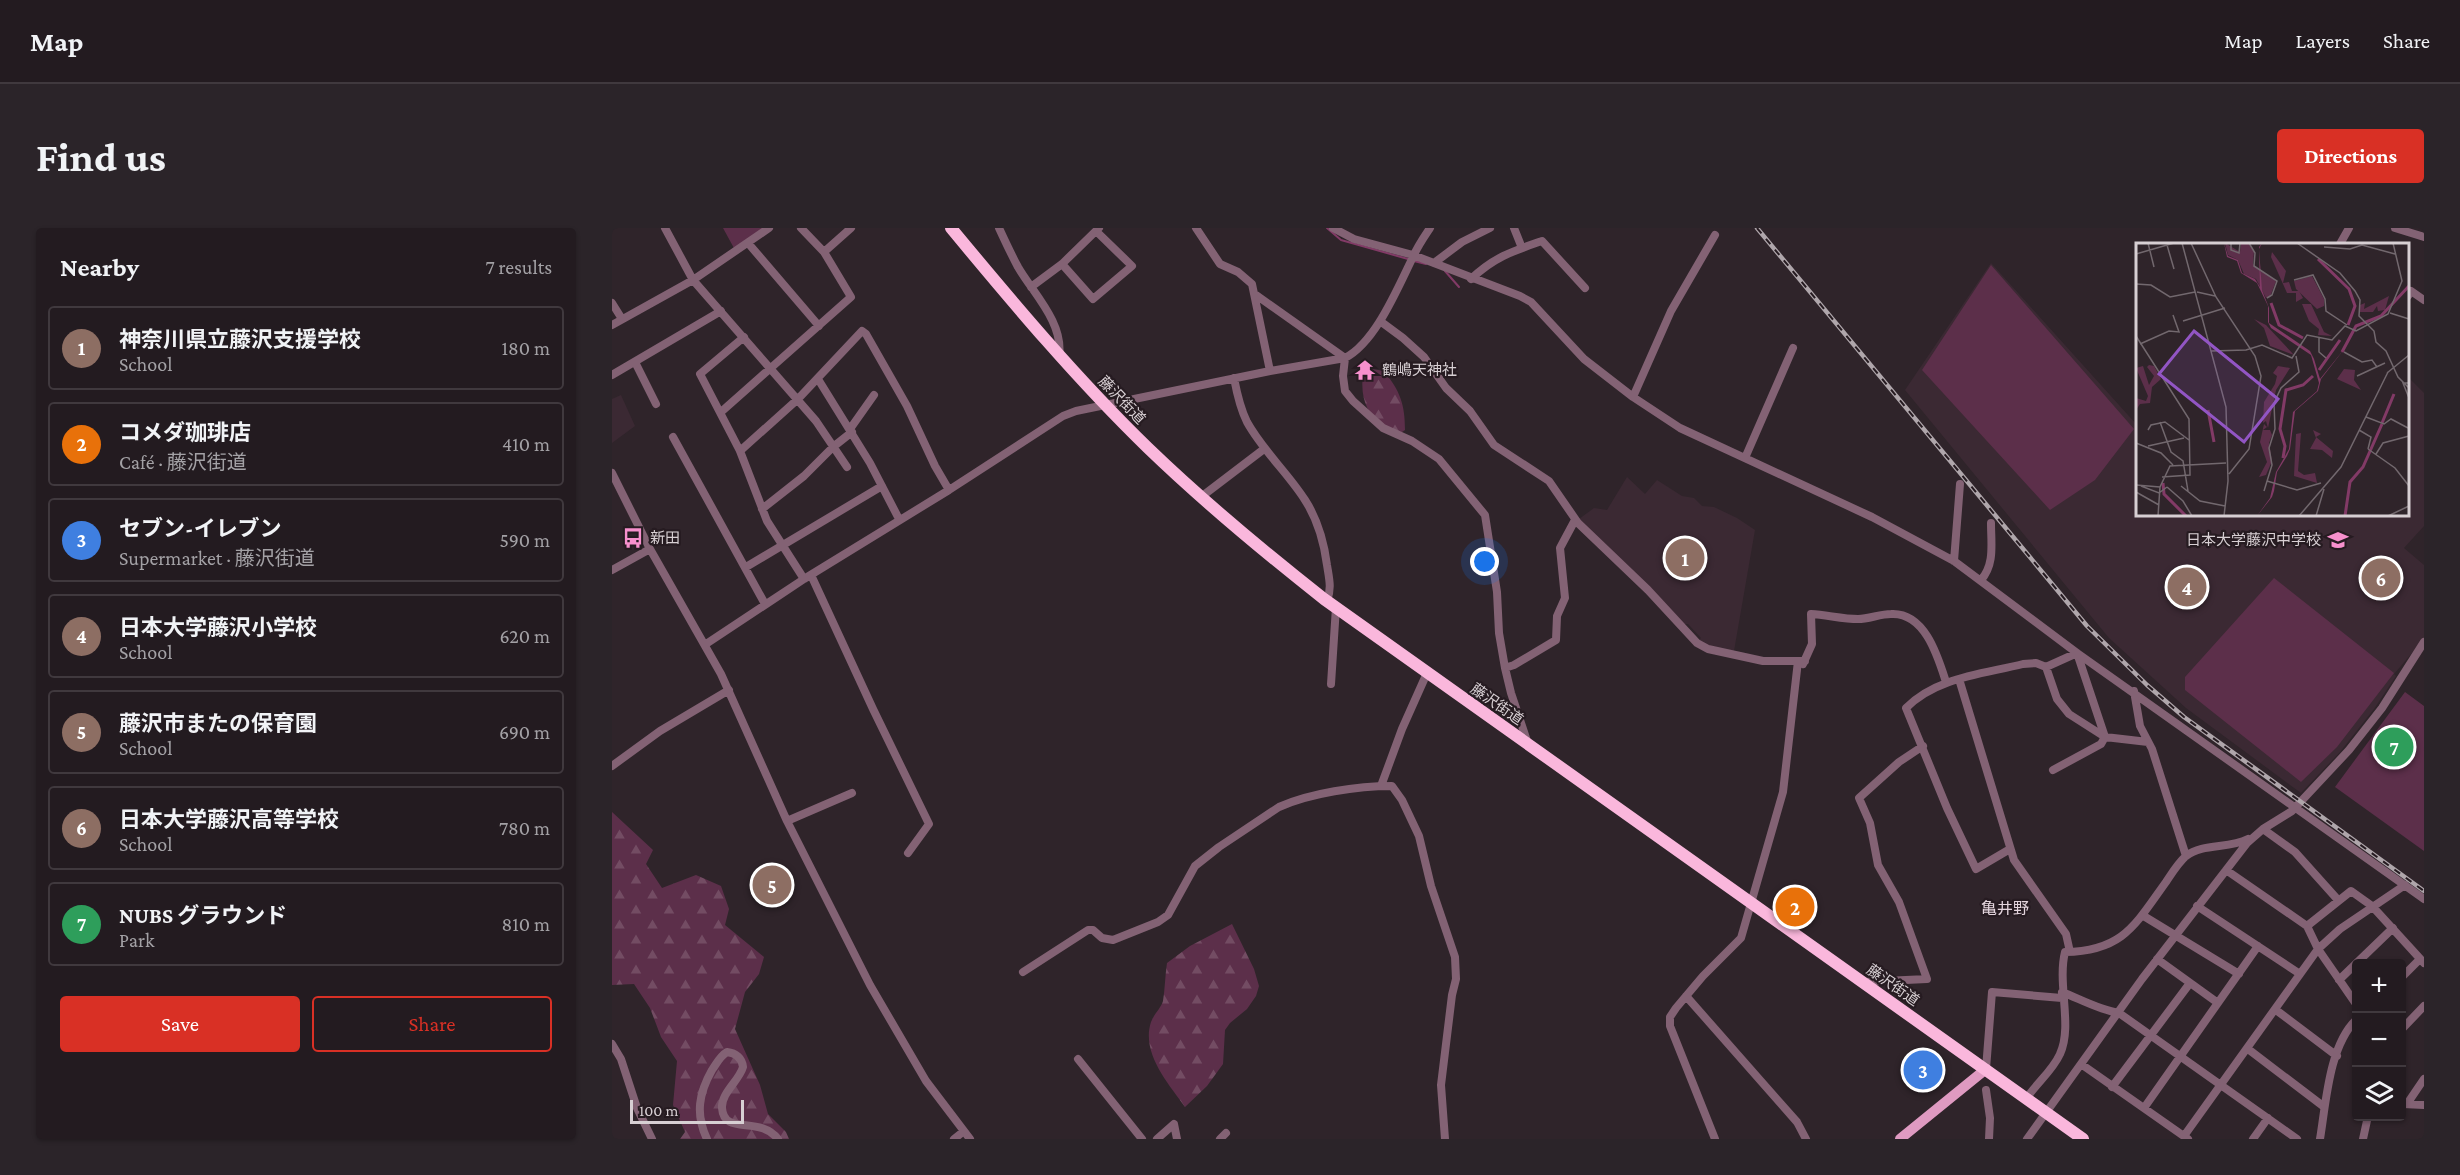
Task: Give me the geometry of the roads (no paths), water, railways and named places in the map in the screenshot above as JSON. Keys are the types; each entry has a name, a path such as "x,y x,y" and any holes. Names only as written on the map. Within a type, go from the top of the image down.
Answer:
{"highway":[{"name":"藤沢街道","path":"951,228 1059,357 1105,405 1201,497 1249,539 1331,604 2083,1139"}],"main road":[{"path":"1900,1139 1986,1069"}],"street":[{"path":"665,228 693,280 798,399 847,467"},
{"path":"612,325 693,280 769,228"},
{"path":"721,412 851,297 824,252 801,228"},
{"path":"824,252 851,228"},
{"path":"999,228 1018,267 1055,328 1061,345 1059,357"},
{"path":"1196,228 1220,264 1238,272 1252,284 1256,294 1270,371"},
{"path":"1333,228 1354,239 1413,255 1471,279 1498,286 1531,302 1584,359 1633,397 1680,428 1881,521 1954,561 2424,898"},
{"path":"706,644 807,577 950,490 1063,416 1234,378 1345,358 1353,354 1380,321 1394,298 1413,255 1430,228"},
{"path":"1434,263 1462,242 1490,228"},
{"path":"1514,228 1522,248"},
{"path":"2341,243 2349,228"},
{"path":"2395,228 2424,237"},
{"path":"1031,286 1062,264 1098,230 1132,266 1093,299 1062,264"},
{"path":"1633,397 1671,311 1715,235"},
{"path":"1471,279 1486,264 1498,257 1542,241 1586,288"},
{"path":"748,243 819,326"},
{"path":"2409,294 2411,291 2424,300"},
{"path":"1256,294 1345,358"},
{"path":"612,303 622,320"},
{"path":"612,375 721,311"},
{"path":"1380,321 1424,357 1446,387 1470,411 1494,446 1549,481 1575,520 1703,647 1763,661 1802,661"},
{"path":"740,451 798,399 862,331 866,334 907,406 935,466 950,490"},
{"path":"744,337 700,374 740,451 762,509 781,545 807,577 929,824 908,853"},
{"path":"1745,458 1793,348"},
{"path":"1345,358 1343,376 1346,391 1353,401 1383,428 1412,441 1439,459 1485,515 1497,592 1499,633 1505,668 1510,693 1529,745"},
{"path":"635,362 656,404"},
{"path":"1234,378 1240,408 1264,449 1304,499 1324,541 1331,591 1331,684"},
{"path":"818,379 851,430 899,519"},
{"path":"762,509 804,476 851,430 874,395"},
{"path":"673,437 715,517 746,567 765,604"},
{"path":"1201,497 1264,449"},
{"path":"612,473 650,549 706,644 787,821 865,975 899,1038 926,1081 970,1139"},
{"path":"1954,561 1960,484"},
{"path":"746,567 882,486"},
{"path":"1505,668 1556,640 1557,616 1565,598 1560,548 1575,520"},
{"path":"1981,580 1989,571 1991,562 1990,524"},
{"path":"612,570 650,549"},
{"path":"1715,1139 1670,1026 1670,1017 1686,996 1741,938 1782,792 1797,673 1812,644 1811,614 1858,619 1900,614 1916,623 1923,632 1936,653 1946,682"},
{"path":"2026,1099 2061,1053 2065,1040 2062,962 2065,952 2102,948 2128,932 2186,856 2204,849 2242,842 2296,807 2368,727 2424,642"},
{"path":"2010,849 1976,869 1947,808 1906,708 1926,692 1946,682 2023,664 2036,663 2046,667 2078,652"},
{"path":"2053,770 2101,744 2105,737 2078,652"},
{"path":"2046,667 2057,699 2070,714 2105,737 2148,742"},
{"path":"1381,786 1402,729 1427,673"},
{"path":"1959,680 2010,849 2019,869 2044,900 2066,934 2070,952"},
{"path":"612,766 660,731 729,690"},
{"path":"2134,692 2140,726 2148,742 2186,856"},
{"path":"1862,982 1927,979 1899,902 1878,865 1870,823 1859,798 1899,762 1923,746"},
{"path":"1023,972 1088,930 1093,930 1102,938 1113,940 1158,922 1168,915 1195,866 1279,807 1290,802 1346,790 1392,786 1414,824 1455,957 1456,979 1441,1085 1445,1139"},
{"path":"787,821 852,793"},
{"path":"2263,829 2295,852 2338,900"},
{"path":"2027,1139 2157,959 2254,836"},
{"path":"2226,870 2307,926 2318,949 2352,998"},
{"path":"2081,1064 2186,1138 2221,1084 2318,949 2340,929 2405,885"},
{"path":"2307,926 2350,891 2372,906 2422,961 2406,974"},
{"path":"2198,906 2300,974"},
{"path":"2142,915 2239,974"},
{"path":"2339,980 2393,928"},
{"path":"2144,1108 2258,946"},
{"path":"2157,959 2218,1003"},
{"path":"2112,1087 2190,982"},
{"path":"1986,1069 1992,992 2062,995 2096,1005 2105,1011 2119,1013 2297,1139"},
{"path":"1686,996 1797,1122 1806,1139"},
{"path":"2406,1025 2424,1006"},
{"path":"2276,1010 2337,1056"},
{"path":"2320,1139 2323,1106 2344,1033 2352,1024"},
{"path":"612,1044 621,1059 637,1108 652,1139"},
{"path":"2248,1049 2323,1106"},
{"path":"707,1139 699,1109 700,1095 717,1062 727,1052 736,1055 743,1067 723,1100 725,1119 733,1124 765,1128 778,1139"},
{"path":"1078,1059 1142,1139"},
{"path":"2406,1102 2424,1079"},
{"path":"1986,1090 1990,1118 1989,1139"},
{"path":"2406,1104 2424,1105"},
{"path":"2253,1139 2268,1118"},
{"path":"2363,1139 2367,1121"},
{"path":"1157,1139 1174,1124 1177,1139"},
{"path":"954,1139 964,1131"}],"waterway":[{"path":"1327,228 1341,240 1408,259"},
{"path":"1414,261 1426,264"},
{"path":"1445,271 1459,287"}],"railway":[{"path":"1757,228 2087,626 2147,685 2184,717 2424,891"}],"place":[{"name":"鶴嶋天神社","path":"1365,370"},
{"name":"新田","path":"633,538"},
{"name":"日本大学藤沢中学校","path":"2338,540"},
{"name":"神奈川県立藤沢支援学校","path":"1685,558"},
{"name":"日本大学藤沢高等学校","path":"2381,578"},
{"name":"日本大学藤沢小学校","path":"2187,587"},
{"name":"NUBS グラウンド","path":"2394,747"},
{"name":"藤沢市またの保育園","path":"772,885"},
{"name":"コメダ珈琲店","path":"1795,907"},
{"name":"セブン-イレブン","path":"1923,1070"}],"district":[{"name":"亀井野","path":"2005,908"}]}
